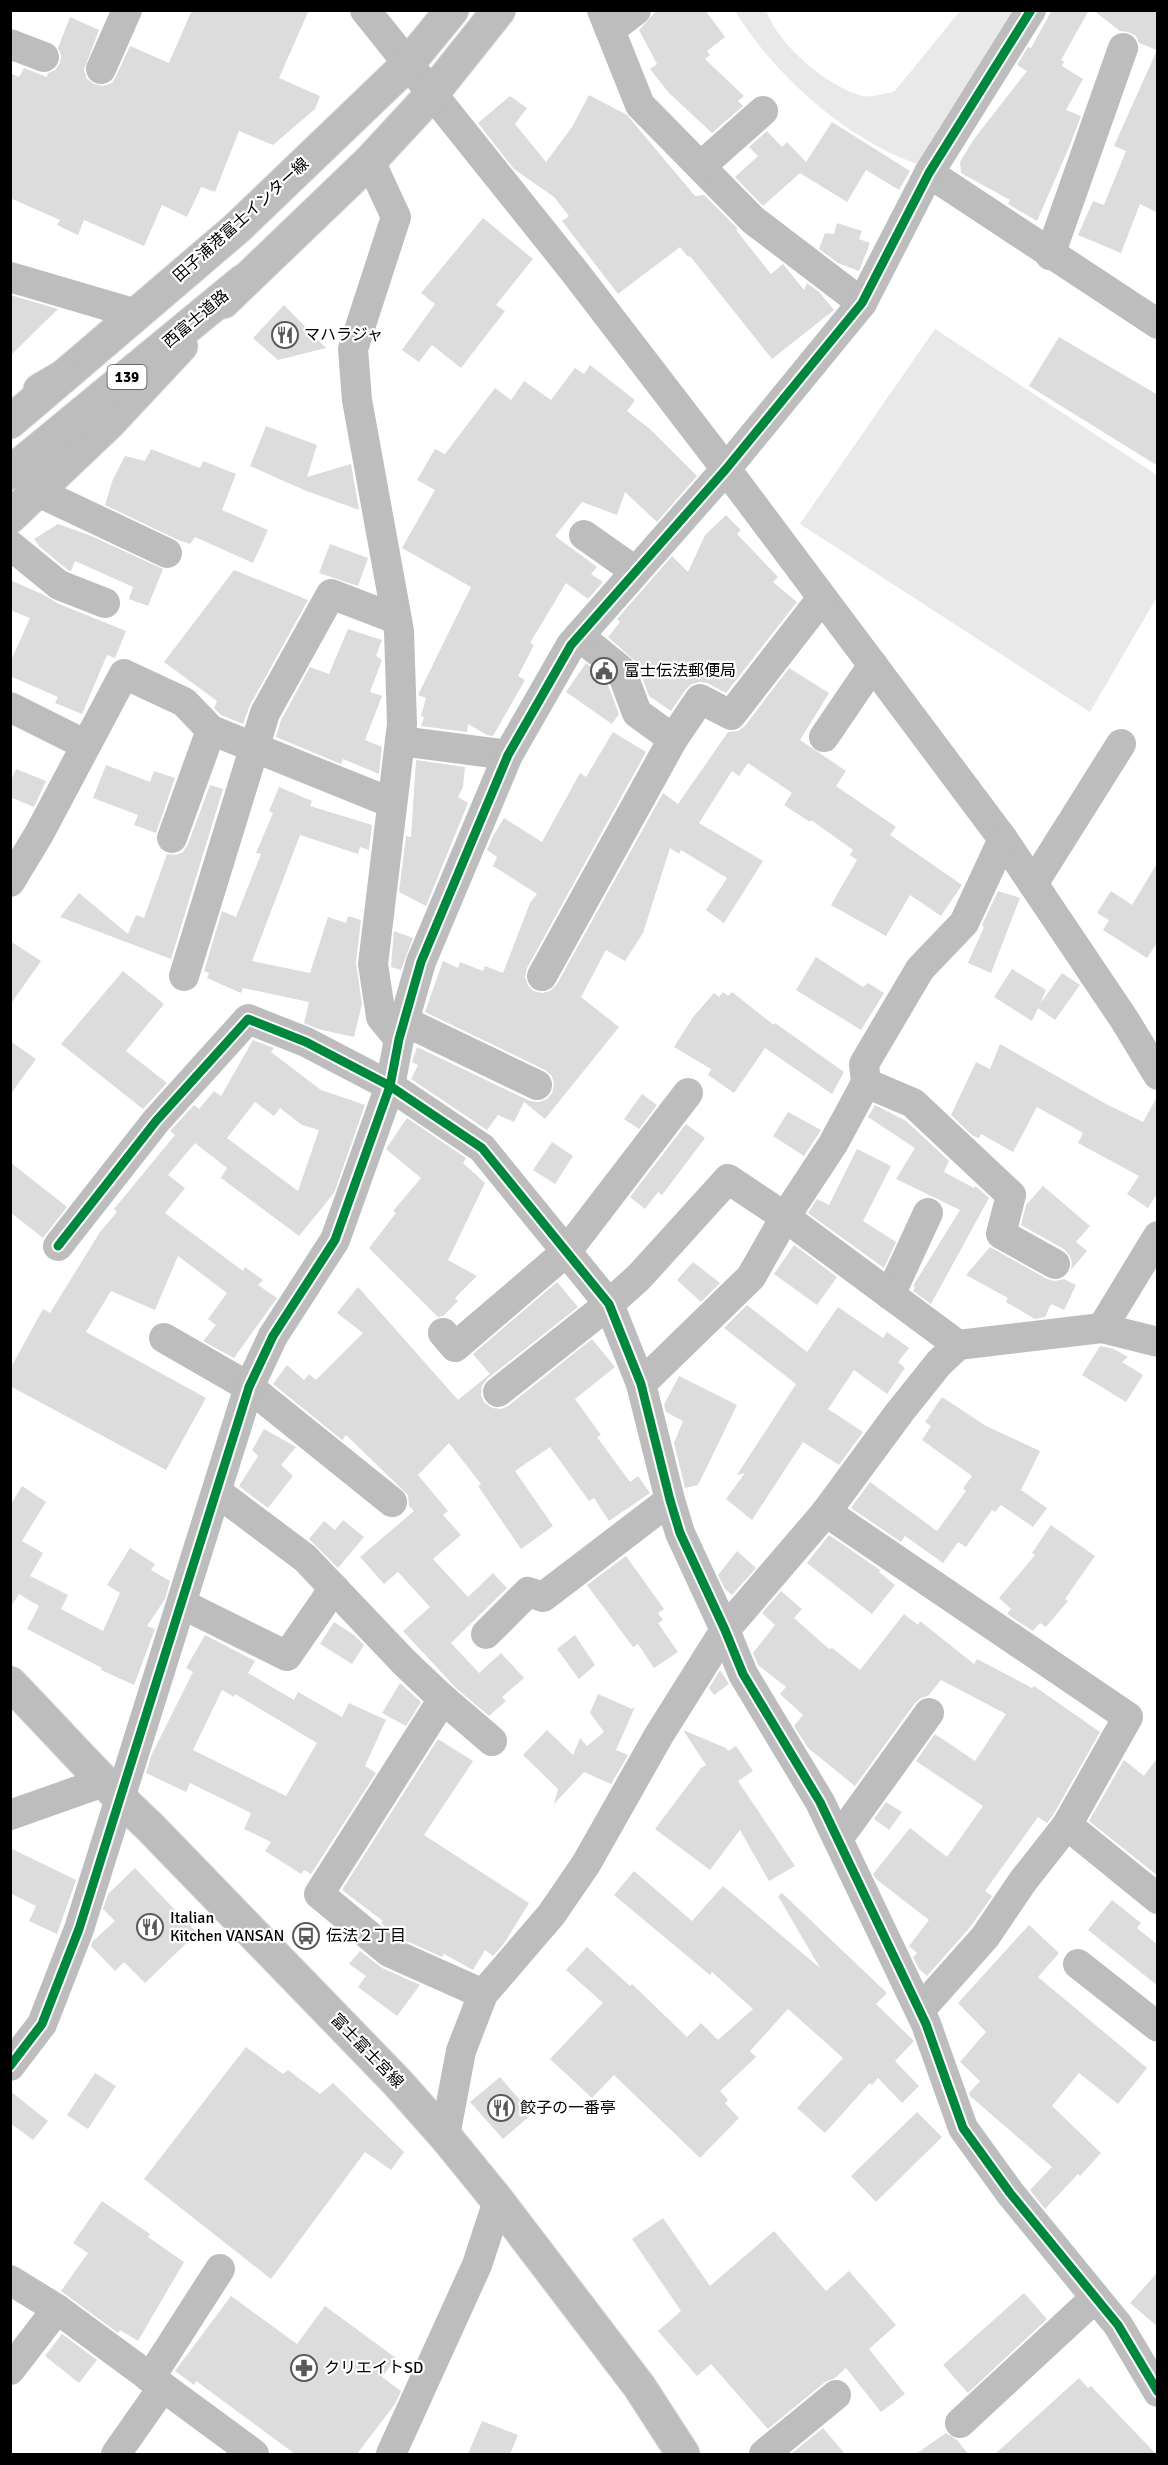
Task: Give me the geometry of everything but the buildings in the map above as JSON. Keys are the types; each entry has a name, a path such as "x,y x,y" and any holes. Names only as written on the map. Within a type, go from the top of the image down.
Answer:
{"main road":[{"name":"田子浦港富士インター線","path":"10,407 64,376 237,228 407,65 452,10"},
{"path":"370,161 432,94 499,10"},
{"name":"西富士道路","path":"10,517 23,482 306,224 370,161"},
{"path":"10,422 64,376"},
{"name":"富士富士宮線","path":"10,1683 389,2073 445,2136 498,2201 639,2386 683,2454"}],"street":[{"path":"101,69 127,10"},
{"path":"365,10 574,271 726,469 1003,839 1124,1019 1158,1075"},
{"path":"636,10 606,20 640,105 753,220 862,303"},
{"path":"10,2066 42,2024 79,1929 113,1790 182,1604 249,1387 273,1336 334,1240 390,1086 402,1030 421,962 508,755 571,645 726,469 862,303 929,173 1031,10"},
{"path":"10,44 44,57"},
{"path":"1050,255 1123,48"},
{"path":"701,166 763,111"},
{"path":"370,161 396,217 353,349 357,400 399,631 402,724 373,964 381,1017 402,1030 537,1085"},
{"path":"929,173 1050,255 1156,319"},
{"path":"10,277 136,314"},
{"path":"23,482 167,553"},
{"path":"584,536 635,571"},
{"path":"10,545 59,585 105,603"},
{"path":"184,976 265,713 331,594 396,619"},
{"path":"542,976 673,739 700,699 731,715 822,598"},
{"path":"579,636 621,670 637,713 673,739"},
{"path":"824,737 873,665"},
{"path":"10,882 124,674 184,702 211,730 392,803"},
{"path":"10,706 86,745"},
{"path":"172,838 211,730"},
{"path":"400,741 508,755"},
{"path":"1033,884 1120,744"},
{"path":"641,1384 750,1277 785,1217 833,1144 866,1083 864,1064 920,969 964,924 1003,839"},
{"path":"58,1246 156,1121 248,1019 306,1042 390,1086 482,1148 609,1304 641,1384 680,1533 725,1629 743,1674 820,1802 920,2010 963,2128 1010,2193 1118,2325 1158,2392"},
{"path":"866,1083 913,1103 1011,1195 1001,1234 1055,1264"},
{"path":"443,1333 455,1347 566,1252 688,1093"},
{"path":"498,1392 609,1304 639,1277 728,1179 785,1217 958,1345"},
{"path":"890,1295 928,1213"},
{"path":"1102,1328 1158,1236"},
{"path":"445,2136 461,2051 483,1994 551,1915 586,1864 659,1735 725,1629 826,1512 939,1363 958,1345 1102,1328 1158,1342"},
{"path":"164,1338 249,1387 392,1502"},
{"path":"217,1491 306,1558 403,1661 492,1741"},
{"path":"486,1634 528,1592 543,1597 670,1500"},
{"path":"826,1512 1128,1717 1067,1825 1023,1881 985,1937 920,2010"},
{"path":"182,1604 287,1656 334,1588"},
{"path":"443,1699 319,1894 389,1952 483,1994"},
{"path":"838,1839 929,1713"},
{"path":"10,1815 113,1790"},
{"path":"1067,1825 1158,1899"},
{"path":"1078,1964 1158,2027"},
{"path":"391,2454 477,2265 498,2201"},
{"path":"116,2454 219,2269"},
{"path":"10,2280 57,2309 247,2453"},
{"path":"960,2423 1095,2298"},
{"path":"10,2370 57,2309"},
{"path":"764,2454 836,2395"}],"shaded area":[{"path":"735,11 766,11 782,38 819,74 848,91 862,96 874,96 894,92 960,11 1016,11 921,165 867,140 816,103 770,59"},
{"path":"935,329 1157,475 1157,597 1090,712 800,524"}],"cycle path":[{"path":"10,2066 42,2024 79,1929 249,1387 273,1336 335,1240 390,1086 399,1039 421,962 508,755 571,645 726,469 862,303 929,173 1031,10"},
{"path":"58,1246 156,1121 248,1019 306,1042 390,1086 482,1148 609,1304 641,1384 680,1533 743,1674 820,1802 926,2024 963,2128 1010,2193 1118,2325 1158,2392"}],"place":[{"name":"マハラジャ","path":"285,335"},
{"name":"富士伝法郵便局","path":"604,671"},
{"name":"Italian Kitchen VANSAN","path":"150,1927"},
{"name":"伝法２丁目","path":"306,1936"},
{"name":"餃子の一番亭","path":"501,2108"},
{"name":"クリエイトSD","path":"304,2368"}]}
